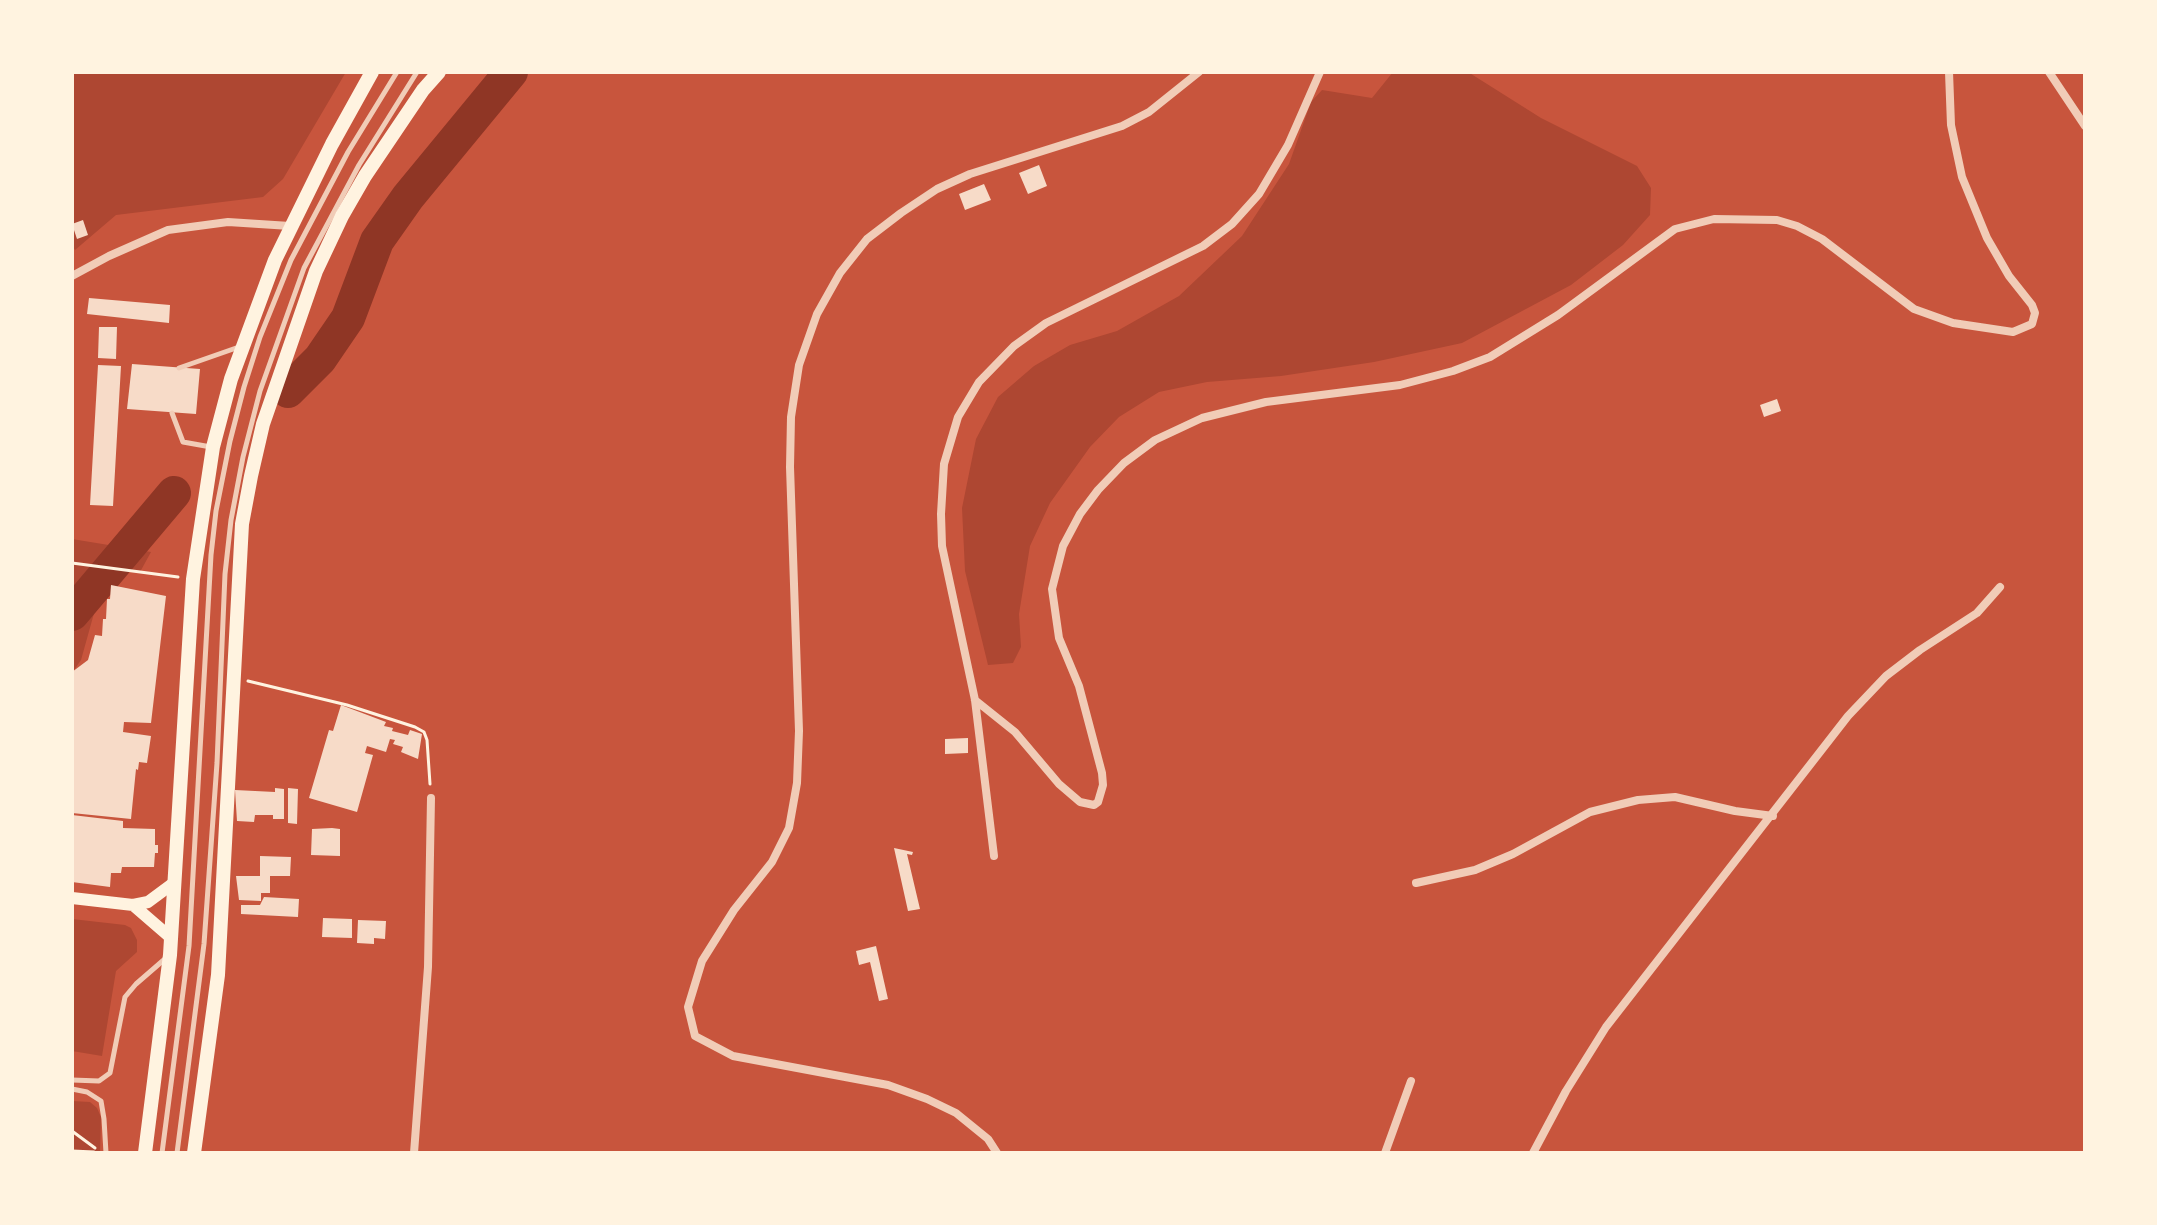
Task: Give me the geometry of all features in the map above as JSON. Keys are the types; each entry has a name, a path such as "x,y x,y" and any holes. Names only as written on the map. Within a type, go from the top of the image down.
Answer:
{"main road":[{"path":"145,1153 170,955 193,579 213,447 231,379 290,226 372,72"},
{"path":"194,1153 218,975 242,524 263,424 316,271 342,216 365,176 439,72"},
{"path":"72,898 133,905 148,902 175,882"},
{"path":"133,905 170,937"}],"street":[{"path":"997,1153 988,1139 956,1113 927,1099 888,1085 733,1056 695,1036 688,1007 702,961 734,910 772,862 789,828 797,783 799,731 790,467 791,417 799,365 817,314 840,273 867,239 901,213 937,189 970,174 1122,126 1149,112 1199,72"},
{"path":"994,856 975,700 942,546 944,464 958,417 979,382 1014,346 1046,323 1203,246 1232,224 1259,194 1288,145 1320,72"},
{"path":"975,700 1015,732 1059,784 1080,802 1094,805 1098,802 1103,785 1102,773 1079,686 1059,638 1052,589 1063,546 1080,514 1124,463 1155,440 1202,418 1266,402 1400,385 1490,357 1558,315 1675,229 1714,219 1777,220 1822,239 1914,309 1953,323 2013,332 2032,324 2035,313 2032,305 2009,276 1987,238 1962,177 1951,125 1949,72"},
{"path":"2049,72 2085,126"},
{"path":"72,276 168,230 228,222 290,226"},
{"path":"1533,1153 1566,1091 1606,1027 1848,716 1886,676 1977,613 2000,587"},
{"path":"1416,883 1475,870 1513,854 1590,812 1638,800 1675,797 1773,816"},
{"path":"414,1153 428,967 431,798"},
{"path":"1385,1153 1411,1081"}],"lane":[{"path":"162,1153 189,946 211,555 230,441 260,337 291,260 348,152 397,72"},
{"path":"177,1153 204,944 217,763 225,574 243,457 260,391 304,268 359,165 417,72"},
{"path":"179,368 243,346"},
{"path":"172,413 183,442 213,447"},
{"path":"72,1080 99,1081 110,1073 125,997 170,955"},
{"path":"72,1089 87,1092 101,1101 106,1153"}],"path":[{"path":"72,563 193,579"},
{"path":"233,677 347,705 424,732 431,798"},
{"path":"72,1131 88,1146 106,1153"},
{"path":"72,1151 106,1153"}],"shaded area":[{"path":"72,72 346,72 283,179 263,197 116,215 75,250 72,245"},
{"path":"1393,72 1468,72 1541,118 1637,166 1651,188 1650,215 1623,245 1571,285 1462,343 1374,362 1281,376 1207,382 1159,392 1119,417 1090,447 1050,503 1030,546 1019,614 1021,647 1013,663 988,665 965,571 962,508 976,439 998,397 1034,366 1070,345 1117,331 1179,296 1242,236 1289,164 1311,102 1322,90 1372,98"},
{"path":"72,539 151,552 140,572 121,570 98,599 81,660 72,673"},
{"path":"72,919 125,925 131,928 137,940 137,952 116,971 102,1056 72,1051"},
{"path":"72,1101 90,1102 97,1108 101,1117 100,1153 73,1153"}],"building":[{"path":"1039,165 1047,186 1028,194 1019,173"},
{"path":"984,184 991,200 965,210 959,194"},
{"path":"83,220 88,235 77,239 72,224"},
{"path":"89,298 170,305 169,323 87,314"},
{"path":"99,327 117,327 116,359 98,358"},
{"path":"132,364 200,369 196,414 127,409"},
{"path":"98,365 121,366 113,506 90,505"},
{"path":"1777,399 1781,411 1764,417 1760,405"},
{"path":"111,585 166,596 151,723 124,722 123,732 151,736 147,763 139,762 136,769 131,819 72,813 72,672 88,660 95,635 102,636"},
{"path":"341,705 386,722 384,726 393,728 392,731 408,735 410,730 422,734 418,759 401,752 403,747 393,744 395,740 390,739 386,752 367,746 365,753 373,755 357,812 309,798 329,730 333,731"},
{"path":"968,738 968,753 945,754 945,739"},
{"path":"275,788 284,789 284,819 273,819 273,815 255,815 254,822 237,821 235,790 275,792"},
{"path":"288,788 298,789 297,824 288,823"},
{"path":"72,815 123,821 123,828 155,829 158,853 155,853 154,867 122,867 121,873 111,873 110,887 72,882"},
{"path":"312,829 340,829 340,856 311,855"},
{"path":"894,848 913,852 912,855 907,854 920,909 908,911"},
{"path":"260,856 291,857 290,876 270,876 270,893 261,893 261,901 239,900 236,876 260,876"},
{"path":"264,897 299,899 298,917 241,914 241,905 260,905"},
{"path":"323,918 352,919 352,938 322,937"},
{"path":"358,920 386,921 385,939 374,938 374,944 357,943"},
{"path":"876,946 888,999 879,1001 870,962 859,965 856,951"}],"waterway":[{"path":"288,391 320,359 348,318 377,241 408,197 511,72"},
{"path":"72,614 174,493"}]}
